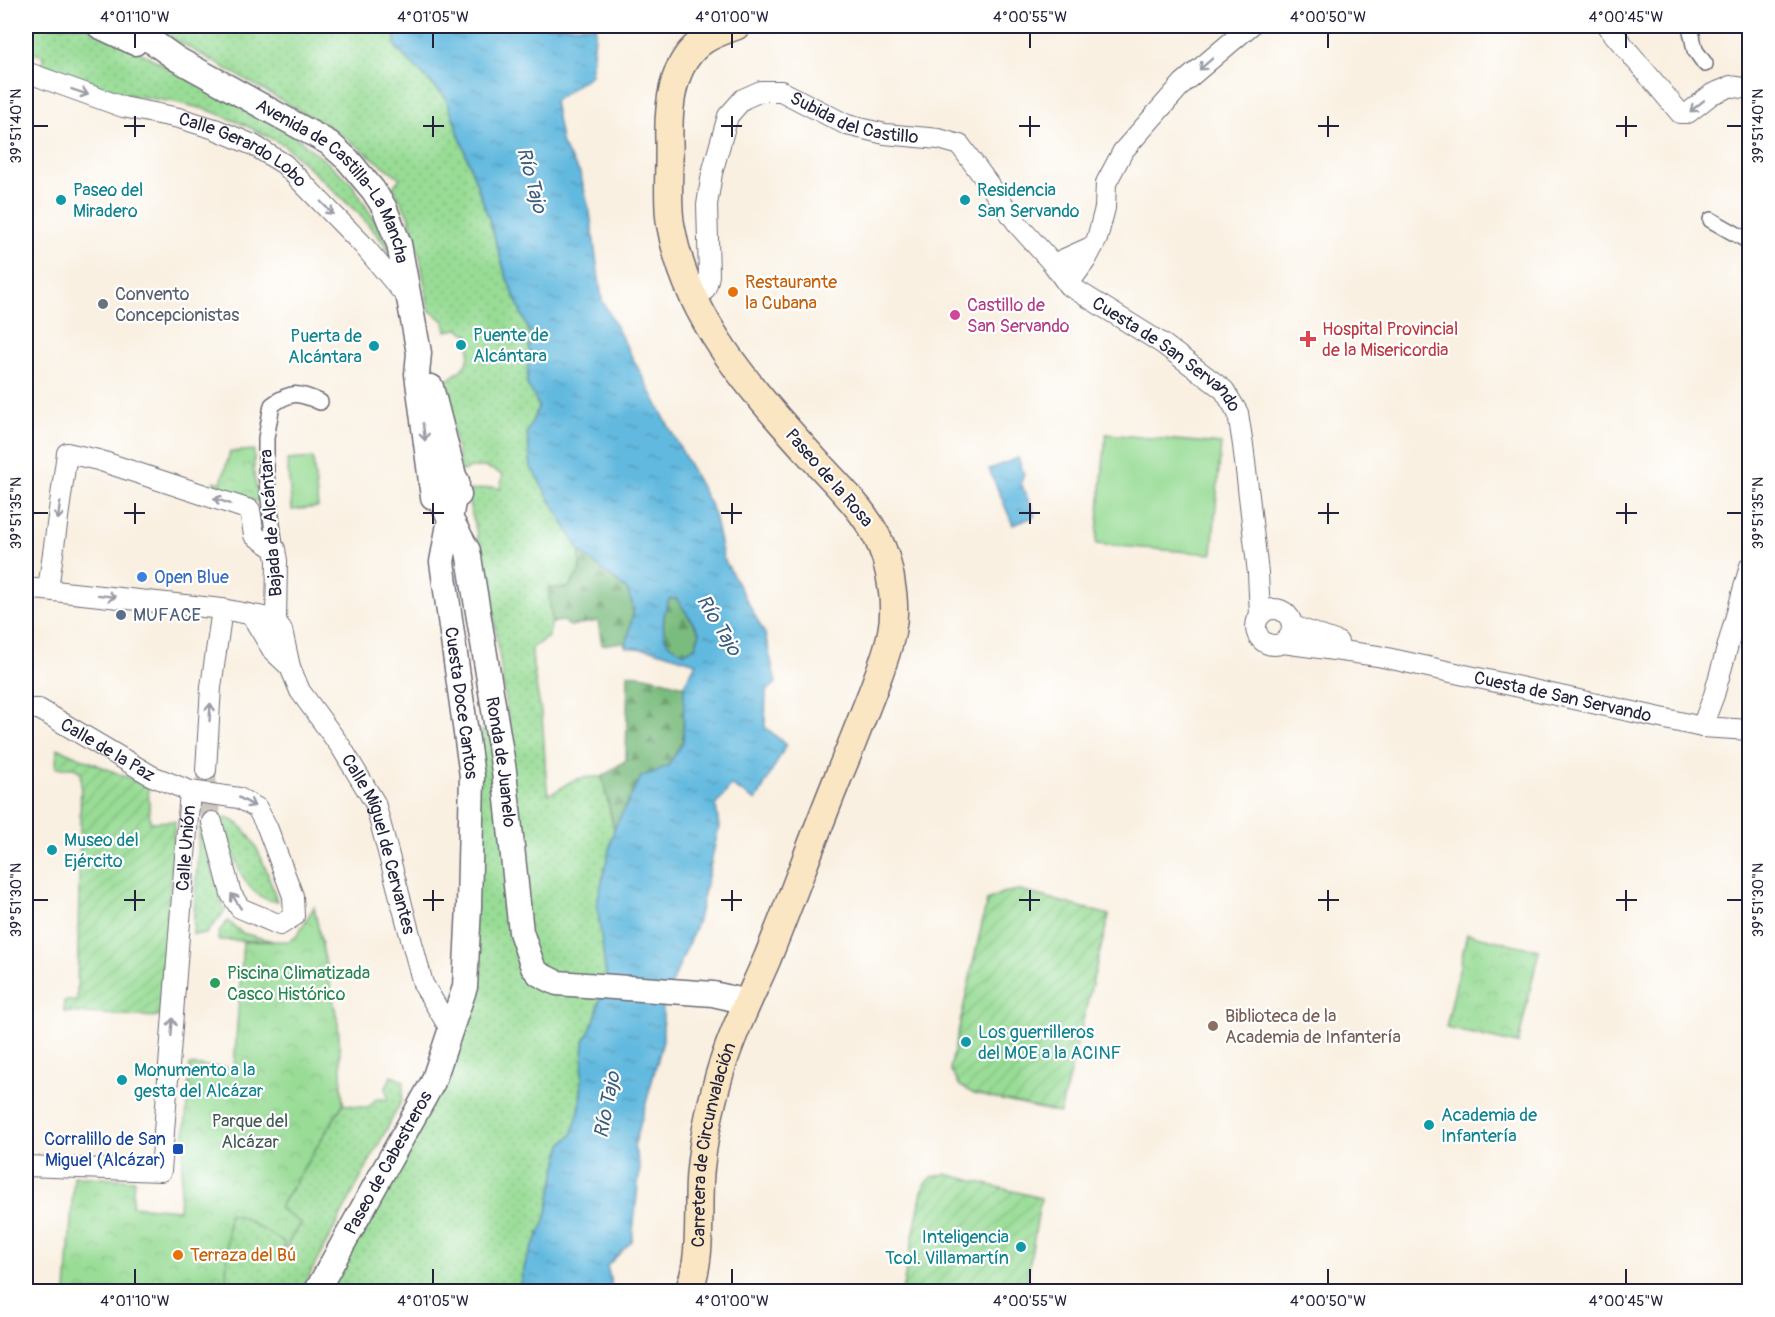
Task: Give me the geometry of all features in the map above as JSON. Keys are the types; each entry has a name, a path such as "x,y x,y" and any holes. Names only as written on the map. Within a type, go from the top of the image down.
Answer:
{"main road":[{"name":"Paseo de la Rosa","path":"736,26 707,38 694,47 684,59 677,75 669,117 670,224 680,264 694,299 720,346 760,399 863,512 878,536 887,561 892,594 893,627 885,657 748,1002"},
{"name":"Carretera de Circunvalación","path":"688,1292 696,1270 700,1177 708,1120 729,1044 748,1002"}],"street":[{"name":"Avenida de Castilla-La Mancha","path":"99,26 146,48 177,59"},
{"name":"Avenida de Castilla-La Mancha","path":"121,26 306,129 329,143 348,160 373,190 392,224 399,244 419,353"},
{"path":"1068,285 1093,246 1106,208 1106,183 1123,151 1183,83 1250,26"},
{"path":"1607,26 1680,113 1688,113 1712,94 1730,86 1749,89"},
{"path":"1690,26 1695,50 1705,64"},
{"name":"Calle Gerardo Lobo","path":"26,72 123,107 179,118 215,129 253,145 284,164 363,245 411,303"},
{"name":"Subida del Castillo","path":"694,299 702,295 707,286 709,245 707,205 712,173 729,116 743,99 761,91 781,91 847,125 885,134 939,139 960,145 1020,227 1053,264"},
{"path":"1711,220 1749,242"},
{"path":"1053,264 1093,246"},
{"name":"Cuesta de San Servando","path":"1053,264 1068,285 1163,344 1224,390 1238,413 1258,573 1268,613"},
{"path":"419,353 457,481 468,551"},
{"path":"419,353 417,374 442,562"},
{"name":"Bajada de Alcántara","path":"275,632 277,561 266,474 266,438 272,405 284,396 301,393 320,402"},
{"path":"48,589 67,453 98,460 249,510 254,535 275,549"},
{"name":"Cuesta Doce Cantos","path":"450,1029 465,987 472,776 442,562 457,481"},
{"name":"Ronda de Juanelo","path":"431,483 468,551 504,771 521,932 528,957 539,974 557,983 713,994 748,1002"},
{"path":"1702,727 1714,695 1749,566"},
{"name":"Calle Miguel de Cervantes","path":"26,588 222,609 252,616 275,632 277,656 290,668 300,691 341,747 375,803 423,984 450,1029"},
{"path":"206,770 211,687 222,609"},
{"path":"1285,612 1290,618 1288,635 1274,645 1265,642 1258,635 1256,625 1268,613 1285,612"},
{"path":"1288,635 1318,648 1378,656"},
{"path":"1288,635 1378,656"},
{"name":"Cuesta de San Servando","path":"1378,656 1702,727 1749,730"},
{"name":"Calle de la Paz","path":"26,709 39,709 152,776 190,791"},
{"name":"Calle Unión","path":"26,1166 161,1171 190,791 239,798 257,808 267,827 293,896 294,916 280,925 240,908 231,894 212,822"},
{"name":"Paseo de Cabestreros","path":"316,1292 433,1082 450,1029"}],"green space":[{"path":"26,26 91,26 291,133 351,182 387,241 391,258 383,242 359,214 284,145 245,125 208,110 175,102 117,93 43,64 43,56 26,51"},
{"path":"151,26 393,26 396,48 446,98 490,222 506,276 530,334 527,384 539,406 527,433 531,467 580,551 580,571 568,588 548,588 552,623 548,637 532,648 542,718 548,794 576,780 602,777 614,829 597,903 606,975 594,1022 584,1042 580,1107 572,1135 562,1144 545,1221 526,1261 518,1291 327,1291 457,1046 476,732 509,725 489,581 466,491 494,487 500,489 503,475 482,467 461,471 444,382 463,368 469,358 468,334 458,329 446,331 444,321 429,310 420,257 409,217 393,187 400,178 336,131"},
{"path":"1106,434 1221,444 1212,554 1096,544"},
{"path":"254,450 254,475 259,502 213,487 214,481 221,483 230,452"},
{"path":"313,458 318,507 292,510 287,460"},
{"path":"580,551 627,590 634,609 626,647 623,642 602,645 598,621 570,626 563,621 552,623 548,588 568,588 580,571"},
{"path":"669,599 677,599 700,633 695,647 685,654 668,643 664,633"},
{"path":"628,674 646,676 684,686 683,742 668,766 641,777 614,829 602,777 626,760"},
{"path":"57,748 148,786 150,822 175,821 159,1017 64,1012 64,1001 77,1001 81,772 74,768 56,768"},
{"path":"224,818 234,821 251,839 264,865 277,901 265,899 254,892 246,882 234,856"},
{"path":"204,824 207,851 225,911 206,934 193,934 199,829"},
{"path":"1019,890 1109,915 1060,1113 974,1094 960,1086 950,1069 987,900 1002,893"},
{"name":"Parque del Alcázar","path":"314,907 338,1023 343,1104 279,1208 301,1222 288,1243 288,1247 284,1247 284,1242 242,1217 228,1214 226,1285 222,1291 66,1292 74,1176 134,1180 132,1206 179,1210 190,1065 234,1068 243,942 289,941 296,937"},
{"path":"228,921 242,933 273,941 218,940 221,929"},
{"path":"1467,934 1539,950 1518,1044 1446,1028"},
{"path":"391,1076 404,1081 402,1100 301,1291 222,1292 226,1285 228,1214 242,1217 288,1242 301,1224 279,1208 343,1104 368,1108 377,1098 388,1100 386,1088"},
{"path":"946,1174 1041,1198 1025,1291 902,1291 923,1187 932,1177"}],"water":[{"name":"Río Tajo","path":"393,26 596,26 591,75 554,101 562,145 580,173 590,213 602,300 713,510 723,557 765,634 776,683 766,692 765,727 786,745 756,801 731,785 716,806 719,827 698,920 663,1005 663,1041 634,1147 640,1167 632,1241 607,1266 613,1291 518,1291 526,1261 545,1221 562,1144 572,1135 580,1107 584,1042 594,1022 606,975 597,903 614,829 641,777 668,766 683,742 684,686 696,663 654,650 626,647 634,609 627,590 580,551 531,467 527,433 539,406 527,384 530,334 506,276 490,222 446,98 396,48","holes":["669,599 677,599 700,633 695,647 685,653 668,643 664,633 664,615 667,604"]},
{"path":"1018,458 1024,474 1021,483 1035,516 1013,525 989,469"}],"tunnel":[{"path":"206,770 207,798 212,822"}],"place":[{"name":"Paseo del Miradero","path":"61,200"},
{"name":"Residencia San Servando","path":"965,200"},
{"name":"Restaurante la Cubana","path":"733,292"},
{"name":"Convento Concepcionistas","path":"103,304"},
{"name":"Castillo de San Servando","path":"955,315"},
{"name":"Hospital Provincial de la Misericordia","path":"1308,339"},
{"name":"Puente de Alcántara","path":"461,345"},
{"name":"Puerta de Alcántara","path":"374,346"},
{"name":"Open Blue","path":"142,577"},
{"name":"MUFACE","path":"121,615"},
{"name":"Museo del Ejército","path":"52,850"},
{"name":"Piscina Climatizada Casco Histórico","path":"215,983"},
{"name":"Biblioteca de la Academia de Infantería","path":"1213,1026"},
{"name":"Los guerrilleros del MOE a la ACINF","path":"966,1042"},
{"name":"Monumento a la gesta del Alcázar","path":"122,1080"},
{"name":"Academia de Infantería","path":"1429,1125"},
{"name":"Corralillo de San Miguel (Alcázar)","path":"178,1149"},
{"name":"Inteligencia Tcol. Villamartín","path":"1021,1247"},
{"name":"Terraza del Bú","path":"178,1255"}]}
